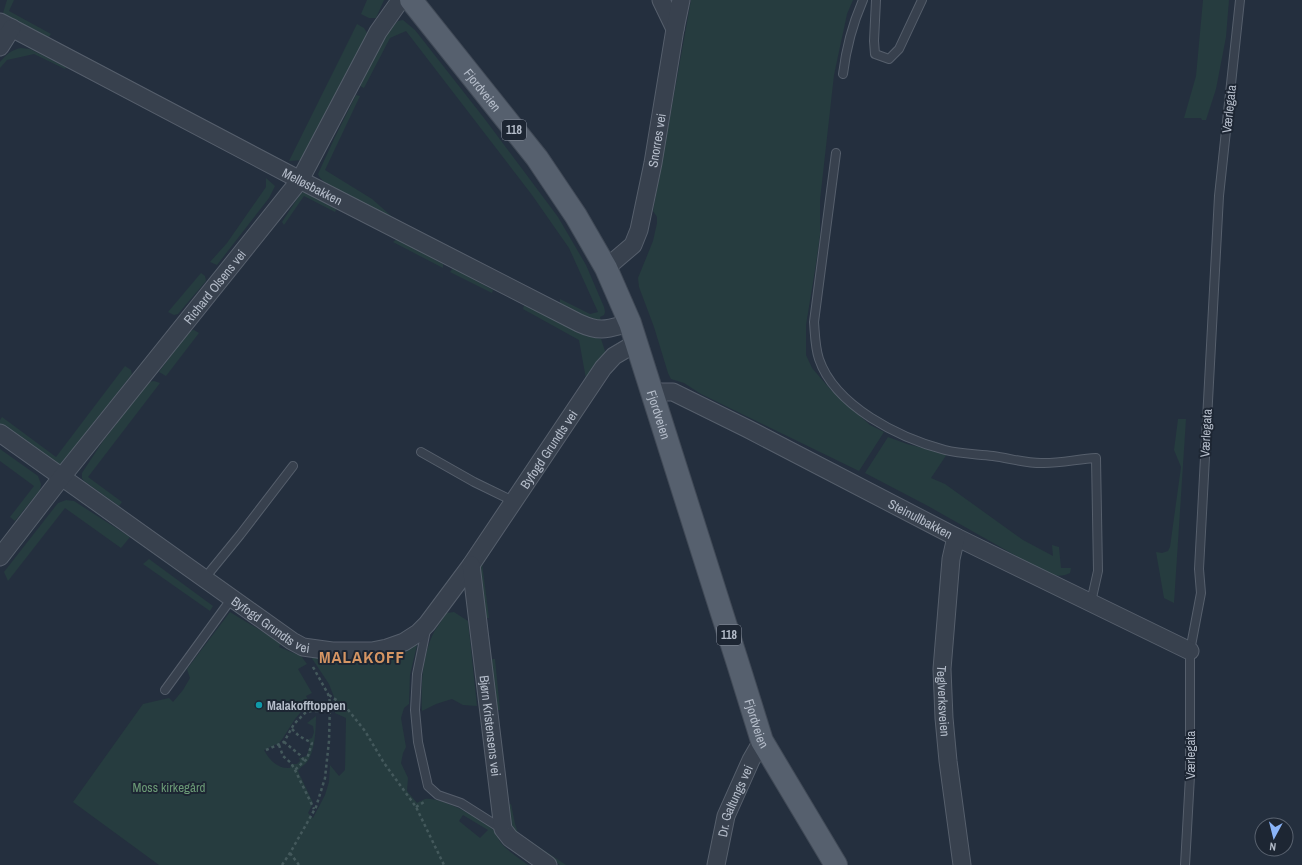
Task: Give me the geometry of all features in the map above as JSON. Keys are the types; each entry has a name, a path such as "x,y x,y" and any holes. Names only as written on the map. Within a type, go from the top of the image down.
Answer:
{"main road":[{"name":"Fjordveien","path":"411,0 537,158 576,216 606,268 630,323 762,741 836,865"}],"street":[{"name":"Richard Olsens vei","path":"0,556 300,180 378,32 397,5 403,0"},
{"path":"661,0 675,29"},
{"name":"Snorres vei","path":"606,268 633,245 639,230 653,163 681,0"},
{"name":"Melløsbakken","path":"6,25 521,295 592,329 605,330 630,323"},
{"path":"0,47 6,25"},
{"name":"Byfogd Grundts vei","path":"0,433 277,631 303,647 332,651 358,651 387,648 404,642 418,633 427,624 470,565 603,368 614,356 636,343"},
{"name":"Steinullbakken","path":"652,392 673,392 748,429 956,537 1190,651"},
{"name":"Teglverksveien","path":"956,537 951,559 942,669 948,761 962,865"},
{"name":"Bjørn Kristensens vei","path":"470,565 503,829"},
{"name":"Dr. Galtungs vei","path":"716,865 726,816 751,760 762,741"},
{"path":"503,829 510,838 548,865"}],"lane":[{"path":"843,74 845,57 863,0"},
{"path":"876,0 874,42 875,54 889,59 899,49 922,0"},
{"name":"Værlegata","path":"1185,865 1190,776 1190,651 1201,593 1199,569 1219,196 1240,0"},
{"path":"836,153 814,322 815,338 819,358 826,374 839,391 880,424 905,437 946,450 1044,464 1096,458 1098,571 1091,602"},
{"path":"421,452 474,482 513,501"},
{"path":"204,579 293,466"},
{"path":"165,690 232,598"},
{"path":"427,624 417,674 416,710 418,742 428,786 438,795 461,803 503,829"}],"path":[{"path":"282,865 314,809 325,778 330,711 328,694 303,647"},
{"path":"328,694 345,706 365,731 384,763 416,807 444,865"},
{"path":"266,750 284,742 294,724 306,713 311,711 330,711"},
{"path":"292,729 299,736 312,743 307,759 294,770"},
{"path":"284,742 300,755 303,759 302,763"},
{"path":"279,745 283,756 291,763 314,809"},
{"path":"290,853 299,865"}],"green space":[{"path":"7,0 14,0 9,11 51,34 48,38 3,13"},
{"path":"367,0 384,0 376,18 369,18 361,14"},
{"path":"691,0 853,0 847,14 834,75 820,200 820,235 806,325 806,355 812,368 831,390 870,425 884,432 859,471 701,394 684,383 671,379 668,373 654,327 639,287 638,278 653,241 657,223 657,217 653,211"},
{"path":"1203,0 1229,0 1226,37 1216,89 1206,120 1202,120 1201,118 1184,118 1196,76"},
{"path":"403,20 415,30 484,118 558,217 586,265 604,307 604,315 600,317 601,322 594,323 560,306 560,299 590,314 598,312 569,248 532,195 406,31 390,38 364,88 360,86 387,32 398,21"},
{"path":"357,24 364,28 367,33 366,37 303,160 289,161"},
{"path":"21,48 30,49 66,67 65,69 34,54 7,60 0,68 0,62 5,57 12,51"},
{"path":"356,95 360,96 325,170 372,199 398,222 341,193 330,186 318,174"},
{"path":"266,178 275,186 269,198 217,265 210,262 227,243 266,187"},
{"path":"305,192 337,208 335,212 304,196 284,225 282,222 301,193"},
{"path":"397,239 443,264 443,268 393,242"},
{"path":"453,268 493,290 492,293 450,272"},
{"path":"201,273 205,276 206,281 178,314 174,315 168,312"},
{"path":"524,305 586,336 601,339 606,354 597,363 586,379 579,340 523,309"},
{"path":"194,330 199,333 166,376 159,372 189,331"},
{"path":"125,366 131,370 132,374 62,463 58,466 0,426 0,420 2,417 56,457"},
{"path":"154,381 160,383 88,477 122,502 119,506 84,481 82,478 82,473 103,441 149,382"},
{"path":"1178,419 1186,419 1174,603 1164,598 1156,552 1162,553 1168,551 1170,547 1181,467 1174,450"},
{"path":"888,437 907,444 947,454 931,478 945,484 1023,540 1053,556 1052,545 1059,547 1061,568 1071,568 1070,573 1058,576 1046,573 928,506 865,473"},
{"path":"0,449 38,476 41,484 40,490 15,521 10,517 34,486 0,461"},
{"path":"66,500 74,501 130,537 121,548 65,508 8,581 4,572 58,503"},
{"path":"149,559 213,606 210,611 143,564"},
{"path":"482,563 489,618 485,618 479,564"},
{"name":"Moss kirkegård","path":"230,612 281,643 279,647 301,656 307,664 298,669 312,693 306,696 309,702 295,719 279,743 264,750 274,763 282,767 290,768 291,764 297,764 300,761 299,758 307,756 310,745 309,739 312,738 314,732 313,726 307,723 316,716 316,727 312,752 310,758 298,771 313,803 308,813 313,818 325,795 329,782 330,765 339,776 345,770 346,718 335,713 334,697 329,684 309,654 418,641 410,675 409,704 404,708 401,718 406,747 401,763 408,778 407,791 417,803 425,799 442,801 481,821 495,831 505,847 528,865 159,865 73,802 143,704 169,698 173,702 183,690 190,678 187,669","holes":["463,815 488,830 480,838 459,821"]},
{"path":"454,612 468,621 477,706 463,705 452,699 436,704 422,711 423,671 430,641 446,613"},
{"path":"491,659 495,659 500,710 495,710"},
{"path":"511,804 518,833 566,865 560,865 520,838 514,830 510,819 508,805"}],"place":[{"name":"Malakofftoppen","path":"259,705"}],"district":[{"name":"MALAKOFF","path":"362,656"}]}
